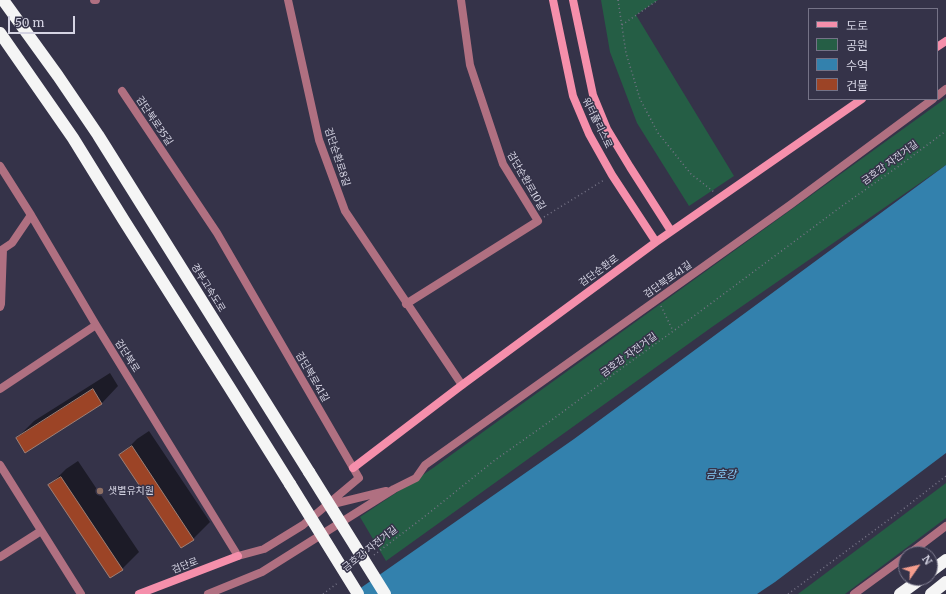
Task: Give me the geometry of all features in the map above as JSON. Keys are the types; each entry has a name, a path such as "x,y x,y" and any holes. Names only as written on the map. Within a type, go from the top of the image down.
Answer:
{"highway":[{"name":"경부고속도로","path":"3,0 58,76 98,135 386,594"},
{"path":"0,33 73,138 358,594"},
{"path":"931,594 946,582"},
{"path":"939,594 946,589"},
{"path":"900,594 909,590"}],"street":[{"name":"검단순환로8길","path":"288,0 319,140 344,211 462,385"},
{"name":"검단순환로10길","path":"406,304 538,221 500,157 470,65 461,0"},
{"name":"워터폴리스로","path":"553,0 573,96 589,134 612,175 656,242"},
{"name":"워터폴리스로","path":"573,0 593,94 607,129 671,231"},
{"name":"검단북로35길","path":"122,91 170,162"},
{"name":"검단순환로","path":"353,468 462,385 671,231 721,198 861,100"},
{"name":"검단북로41길","path":"394,489 416,478 424,465 790,205 932,100"},
{"name":"검단북로41길","path":"170,162 217,233 360,478 303,525 264,549 238,556"},
{"name":"검단북로","path":"0,166 238,556"},
{"path":"0,307 3,249 12,243 31,215"},
{"path":"0,389 96,325"},
{"path":"0,465 81,594"},
{"path":"326,505 394,489"},
{"path":"208,594 262,572 394,489"},
{"path":"920,546 946,526"},
{"path":"0,557 41,531"},
{"name":"검단로","path":"139,594 238,556"},
{"path":"854,594 898,562"}],"path":[{"path":"618,0 626,53 640,99 658,133 691,174 721,198"},
{"path":"622,25 658,0"},
{"name":"금호강 자전거길","path":"370,558 495,460 744,280 842,206 946,131"},
{"path":"538,221 612,175"},
{"path":"657,300 673,331"},
{"path":"788,594 946,476"},
{"name":"금호강 자전거길","path":"323,594 340,581"}],"green space":[{"path":"601,0 658,0 636,15 734,176 689,206 637,123 610,52"},
{"path":"946,98 946,165 712,327 386,561 360,517 433,468"},
{"path":"946,483 946,518 909,546 898,546 898,554 845,594 798,594"}],"water":[{"name":"금호강","path":"946,165 946,453 775,582 757,594 352,594 574,439"}],"building":[{"path":"93,389 102,404 25,453 16,438"},
{"path":"132,446 194,540 181,548 119,455"},
{"path":"61,477 123,570 110,578 48,485"}],"place":[{"name":"샛별유치원","path":"100,491"}]}
